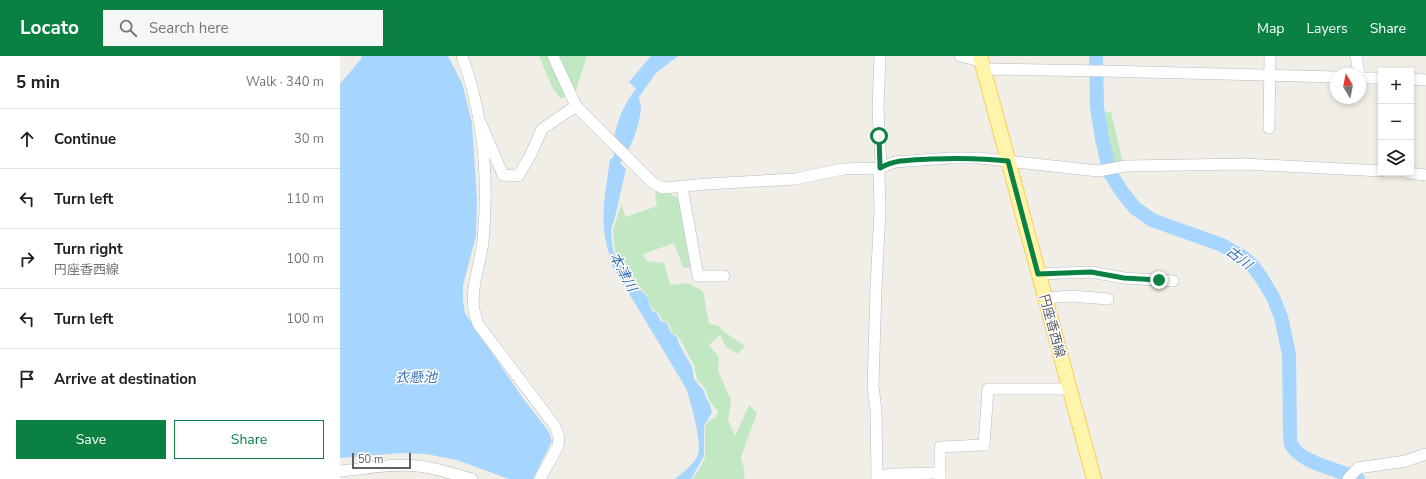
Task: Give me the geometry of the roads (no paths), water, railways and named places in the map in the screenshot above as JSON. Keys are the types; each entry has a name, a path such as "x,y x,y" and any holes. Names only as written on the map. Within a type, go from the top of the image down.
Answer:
{"main road":[{"name":"円座香西線","path":"982,63 1094,479"}],"street":[{"path":"458,56 469,74"},
{"path":"462,56 469,74 481,124 486,193 483,243 474,292 474,309 478,324 554,426 559,437 558,446 540,479"},
{"path":"553,56 576,106 653,183 663,188 795,179 843,169 880,168 895,162 915,160 979,158 1098,171 1126,166 1244,164 1378,171"},
{"path":"880,56 878,109 881,164 873,386 876,410 877,478 894,474 940,476 940,447 984,445 988,389 1062,389 1068,387"},
{"path":"960,56 982,63 993,69 1330,77"},
{"path":"1269,128 1270,56"},
{"path":"1356,56 1358,68"},
{"path":"1366,78 1378,78"},
{"path":"1414,79 1426,80"},
{"path":"481,124 503,176 518,176 530,156 542,129 576,106"},
{"path":"1414,174 1426,175"},
{"path":"682,187 698,276 724,276"},
{"path":"1038,274 1091,272 1124,278 1173,281"},
{"path":"1045,298 1071,296 1108,299"},
{"path":"1348,479 1358,468 1406,461 1426,454"},
{"path":"340,471 417,466 435,469 472,479"}],"water":[{"name":"衣懸池","path":"361,56 448,56 462,83 472,123 477,200 476,236 463,285 465,313 522,397 549,432 552,441 533,479 509,479 457,460 426,454 402,453 340,458 340,84 362,58"},
{"name":"本津川","path":"651,56 678,56 656,73 639,97 641,109 636,130 631,145 620,163 626,169 611,229 612,244 614,253 635,291 640,290 648,297 652,311 656,312 661,321 667,323 671,333 677,337 679,344 692,367 694,379 704,391 709,403 712,412 704,426 704,456 691,479 675,479 693,463 699,452 696,423 686,388 613,267 606,243 604,228 605,194 610,160 614,156 614,139 616,130 622,112 636,89 629,82"}],"waterway":[{"name":"古川","path":"1096,56 1097,107 1102,139 1110,173 1122,192 1135,208 1152,220 1222,245 1243,257 1252,265 1273,297 1281,317 1289,354 1291,444 1296,451 1311,461 1358,479"}]}
